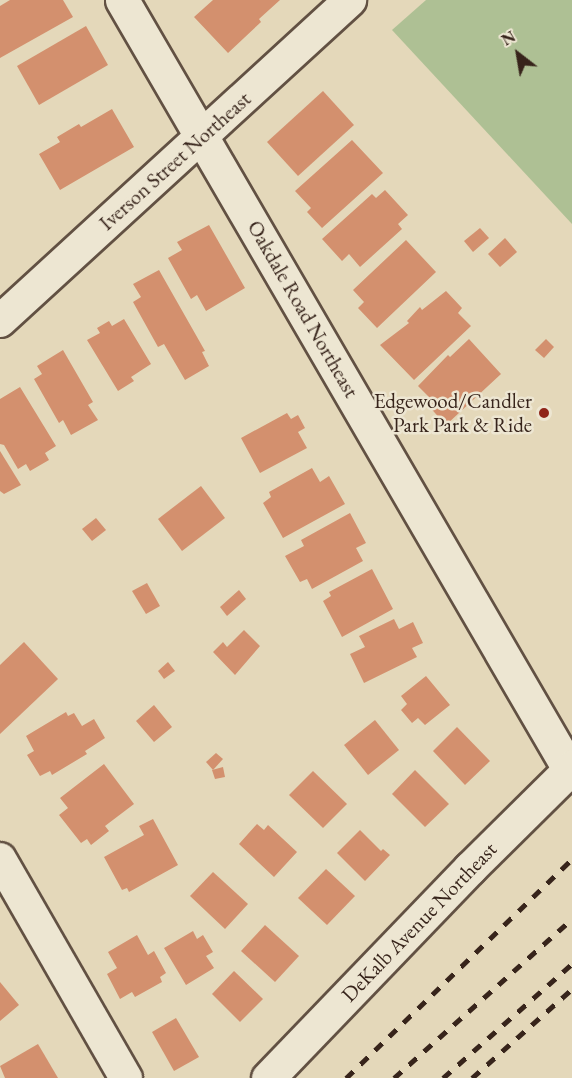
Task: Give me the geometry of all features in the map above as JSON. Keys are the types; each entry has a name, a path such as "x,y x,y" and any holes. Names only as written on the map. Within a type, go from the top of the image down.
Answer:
{"street":[{"name":"Oakdale Road Northeast","path":"122,0 203,136 474,609 571,771"},
{"name":"Iverson Street Northeast","path":"0,321 350,0"},
{"name":"DeKalb Avenue Northeast","path":"268,1078 470,868 571,771"},
{"path":"0,859 126,1078"}],"green space":[{"path":"426,0 572,0 572,224 392,30"}],"building":[{"path":"10,0 63,0 73,17 0,58 0,6"},
{"path":"213,0 280,0 259,19 261,22 228,53 194,17"},
{"path":"86,26 108,65 39,105 17,66"},
{"path":"323,91 354,125 298,176 267,142"},
{"path":"112,109 134,147 60,190 39,154 60,142 57,137 79,124 81,127"},
{"path":"352,140 383,173 322,228 307,212 311,208 295,191"},
{"path":"385,190 408,215 398,224 402,229 360,267 349,254 342,261 322,239 372,194 376,198"},
{"path":"209,225 245,288 206,311 197,295 191,299 168,258 182,250 177,242"},
{"path":"480,228 489,238 473,252 464,241"},
{"path":"505,238 517,252 500,267 488,254"},
{"path":"406,240 436,272 377,328 358,308 364,302 353,290"},
{"path":"159,270 205,351 202,352 209,366 185,380 164,344 158,347 133,302 141,297 133,284"},
{"path":"446,291 462,308 458,313 471,326 414,380 380,345 409,323 407,321 420,307 422,310"},
{"path":"124,319 151,364 131,377 134,381 118,391 87,340 100,333 97,328 109,321 112,326"},
{"path":"469,339 501,374 446,425 424,401 429,397 418,386 448,355 450,357"},
{"path":"546,339 554,347 544,358 535,350"},
{"path":"63,350 93,402 88,405 98,420 71,435 63,420 59,423 34,379 42,374 37,366"},
{"path":"20,387 56,446 45,453 49,460 30,471 26,464 18,469 4,445 0,444 0,399"},
{"path":"287,413 291,419 298,415 305,428 298,432 307,448 260,473 241,438"},
{"path":"0,451 21,485 4,494 0,491"},
{"path":"312,468 320,482 329,476 345,504 283,538 263,503 271,497 269,492"},
{"path":"201,486 225,518 182,551 158,519"},
{"path":"350,513 366,543 356,548 363,561 312,589 307,579 300,582 285,556 304,546 301,540"},
{"path":"96,518 106,530 92,541 82,529"},
{"path":"372,569 393,609 342,637 323,601 331,596 329,592"},
{"path":"147,583 160,606 146,614 132,591"},
{"path":"239,590 246,599 227,616 220,607"},
{"path":"394,619 399,629 413,622 423,643 412,648 417,657 364,683 350,654 365,647 359,636"},
{"path":"244,630 260,646 235,675 213,652 223,642 227,647"},
{"path":"24,642 58,679 0,734 0,665"},
{"path":"168,662 175,671 164,679 158,671"},
{"path":"426,676 450,705 425,725 418,718 412,723 401,710 407,704 401,696"},
{"path":"154,705 172,727 154,742 136,721"},
{"path":"66,712 68,716 74,713 82,726 94,719 105,738 85,751 87,754 52,775 50,771 40,776 27,755 34,751 26,736"},
{"path":"375,720 399,750 368,775 344,745"},
{"path":"457,727 490,761 465,785 433,751"},
{"path":"216,753 223,759 213,770 206,762"},
{"path":"104,764 134,804 105,826 109,831 91,845 87,839 81,843 59,815 68,808 60,798"},
{"path":"223,767 225,777 215,779 212,770"},
{"path":"415,770 449,804 425,827 392,794"},
{"path":"313,771 347,804 323,828 289,795"},
{"path":"153,819 178,865 129,892 127,888 122,890 104,857 144,835 139,826"},
{"path":"257,824 264,830 268,825 297,852 274,877 239,844"},
{"path":"360,830 381,851 383,849 390,855 365,881 337,853"},
{"path":"326,869 355,896 327,925 298,898"},
{"path":"213,872 248,904 225,929 190,896"},
{"path":"265,925 299,956 275,982 241,951"},
{"path":"193,931 197,939 203,935 213,952 206,956 214,968 186,985 164,948"},
{"path":"137,935 148,955 154,951 166,973 160,977 162,982 135,997 132,992 120,999 107,974 117,968 108,952"},
{"path":"234,971 263,999 240,1022 212,994"},
{"path":"0,982 19,1005 0,1021"},
{"path":"176,1018 199,1057 174,1071 152,1032"},
{"path":"38,1044 58,1078 5,1078 0,1066"}],"railway":[{"path":"346,1078 572,859"},
{"path":"394,1078 572,919"},
{"path":"443,1078 572,964"},
{"path":"472,1078 572,989"}],"place":[{"name":"Edgewood/Candler Park Park & Ride","path":"544,413"}]}
